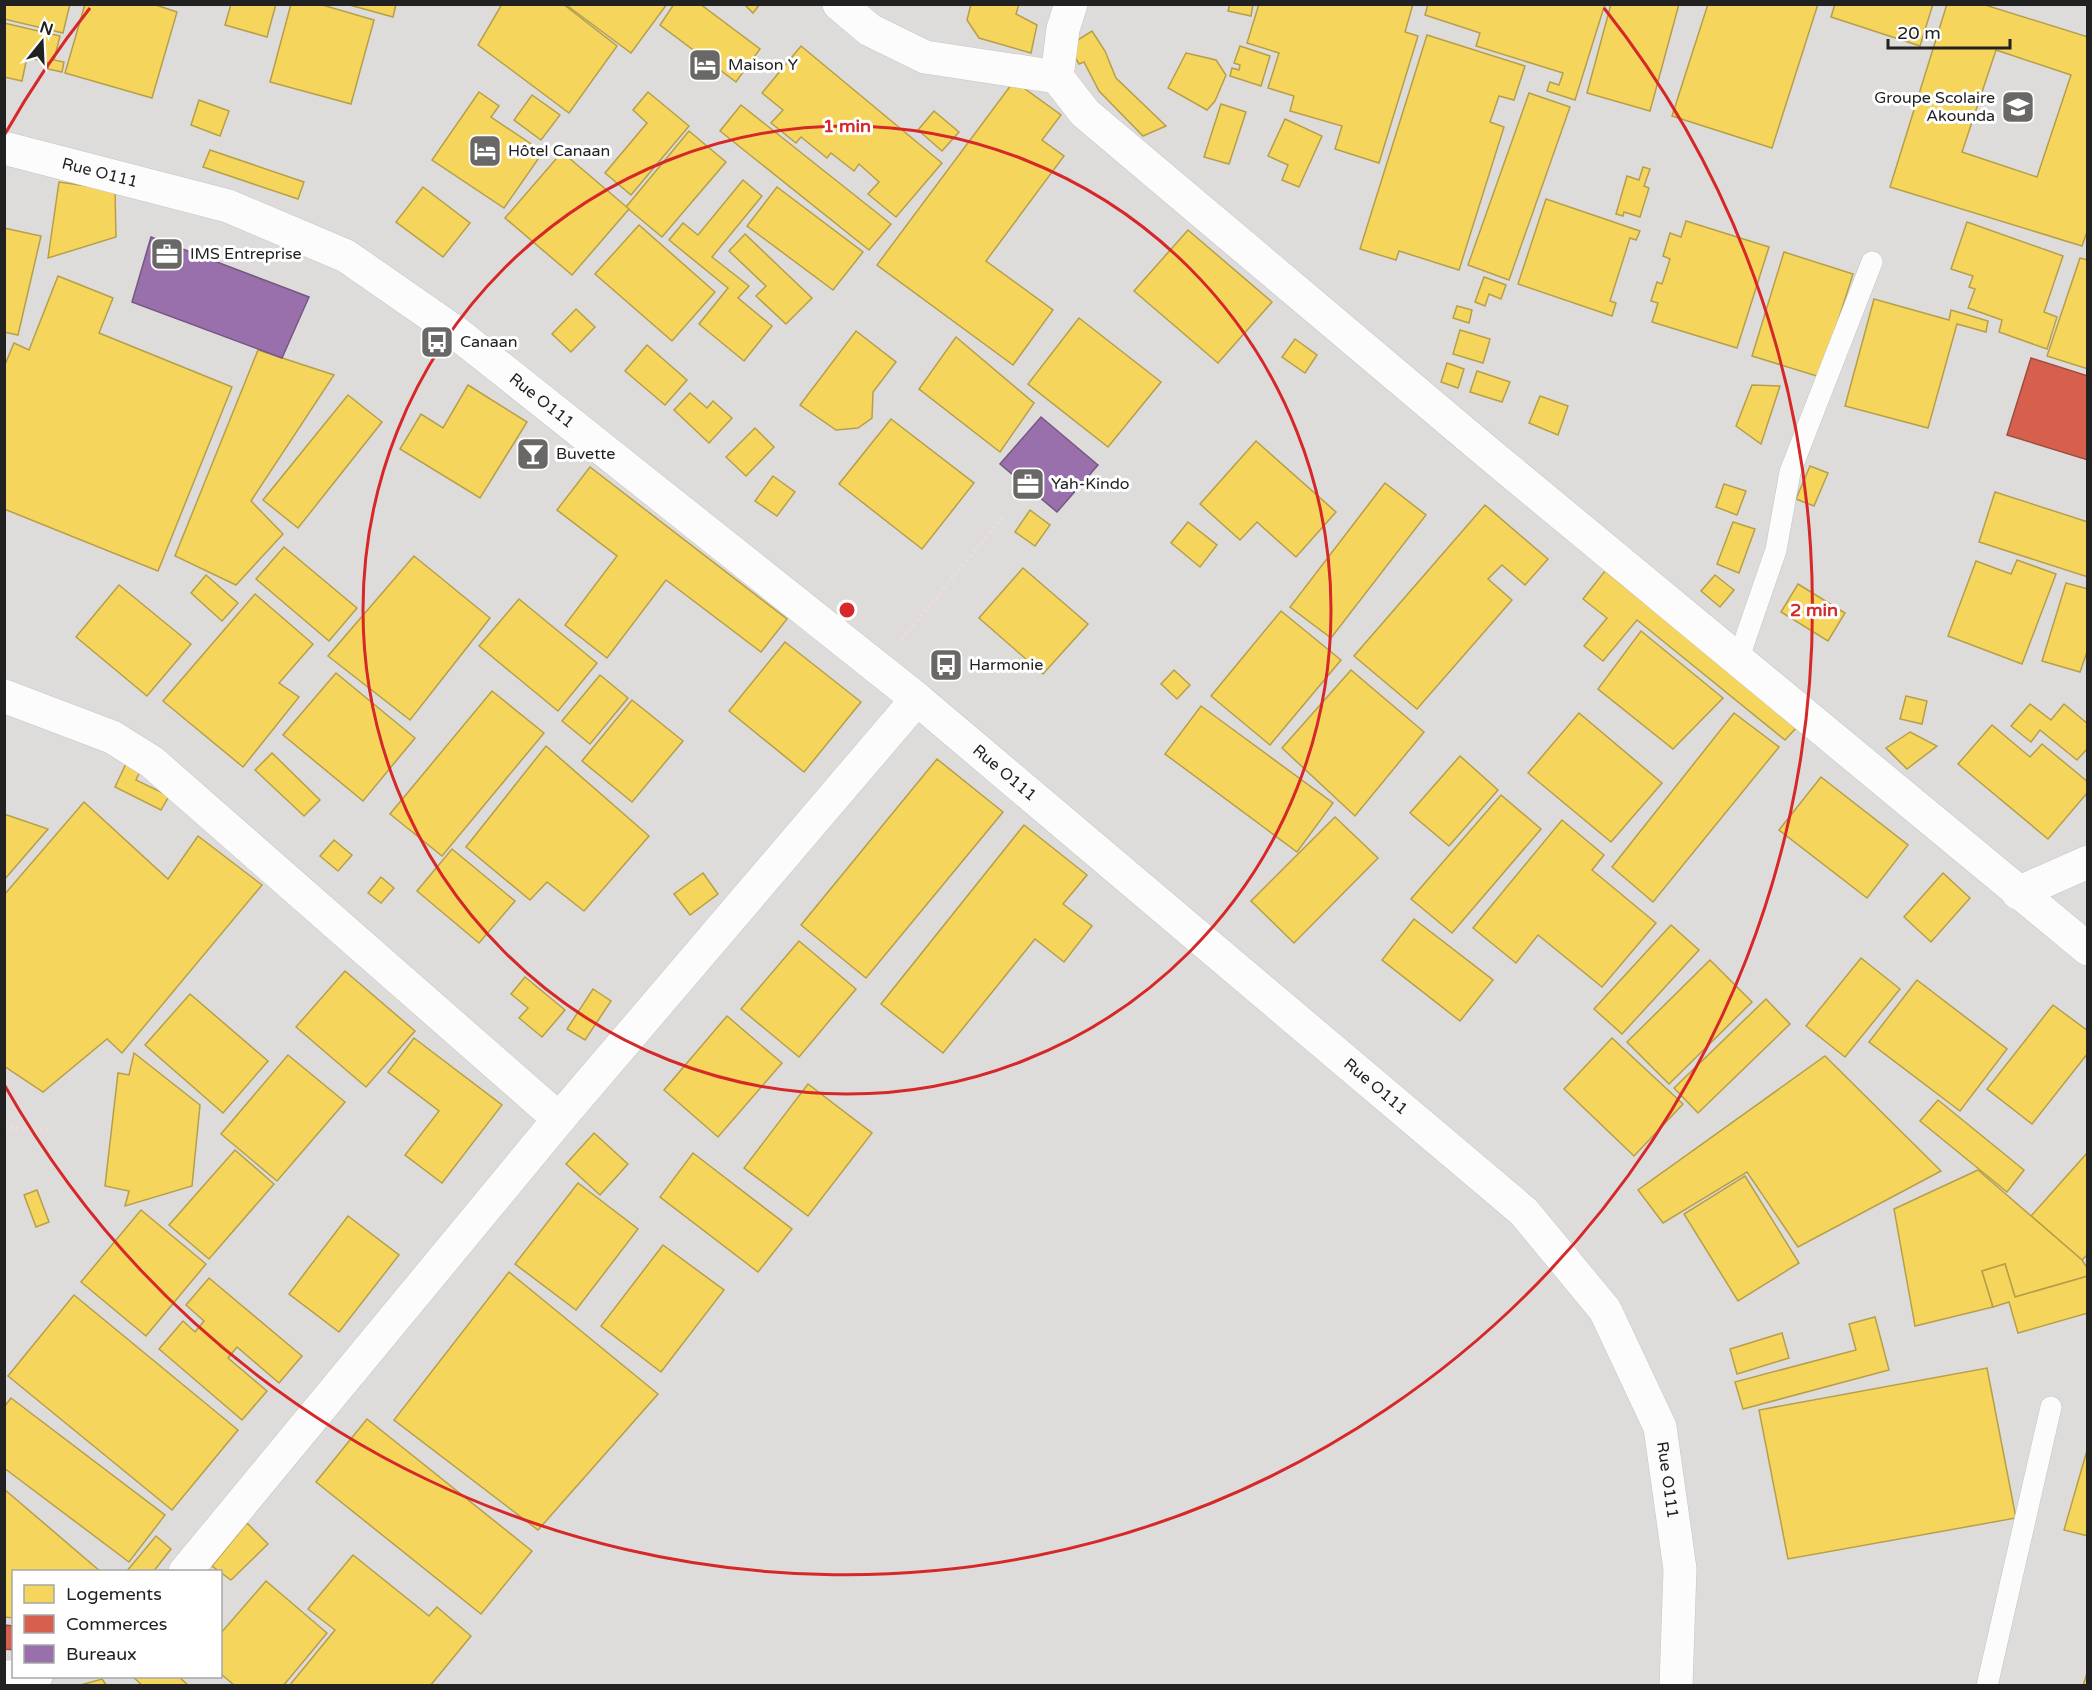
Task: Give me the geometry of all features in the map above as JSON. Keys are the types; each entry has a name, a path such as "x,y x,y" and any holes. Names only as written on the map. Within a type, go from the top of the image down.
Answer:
{"street":[{"path":"839,4 870,30 925,57 1058,77"},
{"path":"1071,4 1063,29 1058,77 1085,113 1738,660 2088,949"},
{"name":"Rue O111","path":"4,148 228,206 346,256 454,331 917,699 1524,1212 1605,1310 1660,1427 1680,1569 1676,1686"},
{"path":"4,696 112,737 152,762 559,1119"},
{"path":"187,1570 559,1119 917,699"},
{"path":"2018,893 2088,862"}],"lane":[{"path":"1738,660 1776,550 1790,472 1872,262"},
{"path":"1987,1686 2051,1407"}],"path":[{"path":"878,668 1002,518"},
{"path":"4,1127 48,1131"}],"shaded area":[{"path":"5,5 2087,5 2087,1685 5,1686"}],"building: Logements":[{"path":"4,4 70,4 63,33 4,19"},
{"path":"85,4 153,4 177,12 152,98 65,73"},
{"path":"231,4 276,4 267,37 225,25"},
{"path":"291,4 319,4 374,20 351,104 270,82"},
{"path":"346,4 396,4 393,17"},
{"path":"502,4 563,4 617,46 569,113 478,45"},
{"path":"565,4 667,4 631,53"},
{"path":"674,4 700,4 760,49 736,82 660,25"},
{"path":"744,4 760,4 753,13"},
{"path":"971,4 1019,4 1016,14 1037,25 1031,53 979,38 967,20"},
{"path":"1230,4 1253,4 1251,16 1228,11"},
{"path":"1259,4 1413,4 1405,32 1418,36 1379,163 1335,149 1342,126 1290,111 1294,96 1268,88 1279,53 1247,43"},
{"path":"1428,4 1605,4 1575,100 1547,91 1550,82 1559,85 1563,73 1476,46 1480,33 1425,15"},
{"path":"1611,4 1679,4 1650,111 1587,93"},
{"path":"1708,4 1818,4 1772,148 1672,116"},
{"path":"1835,4 1933,4 1920,46 1831,17"},
{"path":"1947,4 1982,4 2088,37 2088,229 2082,246 1890,187","holes":["1996,50 2071,75 2037,177 1962,152"]},
{"path":"4,23 60,36 54,60 64,62 62,72 48,69 49,63 27,57 22,81 4,77"},
{"path":"1092,31 1105,51 1116,78 1166,126 1143,136 1099,91 1084,62 1079,64 1068,46"},
{"path":"1427,35 1525,66 1514,100 1499,96 1490,122 1504,127 1459,270 1399,251 1396,260 1360,249"},
{"path":"801,46 942,163 896,217 868,194 879,182 859,164 854,171 831,153 827,158 801,137 796,143 771,123 783,110 762,93"},
{"path":"1240,46 1270,56 1261,86 1230,76 1232,68 1239,70 1240,65 1234,63"},
{"path":"1186,53 1216,60 1226,75 1215,101 1207,110 1168,88"},
{"path":"1014,81 1061,115 1042,140 1064,156 986,261 1053,310 1013,365 877,265"},
{"path":"479,92 499,106 491,117 543,152 504,208 432,160"},
{"path":"648,92 689,126 631,195 605,173 647,123 633,110"},
{"path":"1529,93 1570,107 1509,280 1468,265"},
{"path":"532,95 560,115 541,140 514,120"},
{"path":"199,100 229,111 220,136 191,125"},
{"path":"1221,104 1246,112 1229,164 1204,157"},
{"path":"741,105 891,224 869,250 720,131"},
{"path":"934,111 959,132 942,151 918,130"},
{"path":"1285,119 1322,136 1299,187 1282,180 1288,165 1268,156"},
{"path":"689,131 726,162 662,237 626,207"},
{"path":"210,150 304,182 298,199 203,167"},
{"path":"562,152 629,209 572,275 505,218"},
{"path":"1643,167 1650,169 1644,186 1649,188 1640,217 1624,212 1623,216 1616,214 1627,176 1639,180"},
{"path":"743,180 762,196 712,257 749,286 738,298 772,326 744,361 699,324 728,288 669,240 683,223 698,235"},
{"path":"59,182 115,190 116,237 48,258"},
{"path":"423,187 470,223 443,257 396,222"},
{"path":"777,187 863,252 833,290 747,226"},
{"path":"1546,199 1640,231 1636,240 1630,238 1610,301 1616,303 1612,316 1518,284"},
{"path":"1686,221 1769,247 1737,348 1652,322 1658,303 1651,301 1657,282 1662,284 1670,259 1663,256 1670,233 1681,237"},
{"path":"1967,222 2063,256 2044,312 2057,317 2047,349 1999,332 2002,320 1968,308 1975,289 1969,287 1973,276 1951,269"},
{"path":"639,225 715,292 672,341 595,274"},
{"path":"4,228 41,236 18,335 4,332"},
{"path":"1188,230 1272,302 1218,363 1134,291"},
{"path":"745,234 812,298 786,324 756,296 766,286 729,251"},
{"path":"1784,252 1853,274 1820,377 1752,356"},
{"path":"2080,258 2088,260 2088,369 2047,356"},
{"path":"58,276 113,298 99,333 232,387 158,571 4,509 4,367 14,343 29,350"},
{"path":"1484,277 1506,285 1501,299 1489,294 1485,306 1475,302"},
{"path":"1874,299 1949,320 1951,310 1988,321 1986,332 1957,324 1928,428 1845,406"},
{"path":"1457,306 1472,310 1469,323 1453,318"},
{"path":"576,309 595,327 571,352 552,334"},
{"path":"1079,318 1161,382 1108,447 1028,384"},
{"path":"1460,330 1490,339 1483,363 1453,354"},
{"path":"856,331 896,362 873,392 872,418 858,428 836,430 800,405"},
{"path":"956,337 1034,403 1000,452 919,389"},
{"path":"1295,339 1317,355 1305,373 1282,357"},
{"path":"647,345 687,380 665,405 625,371"},
{"path":"258,350 334,375 251,501 283,534 236,585 175,556"},
{"path":"1447,363 1464,369 1458,388 1441,382"},
{"path":"1477,371 1510,382 1502,402 1470,392"},
{"path":"468,385 527,422 480,498 400,449 421,414 443,428"},
{"path":"1752,385 1780,386 1761,444 1736,426"},
{"path":"690,393 707,408 713,401 732,418 709,443 674,410"},
{"path":"348,395 382,422 298,528 263,500"},
{"path":"1540,396 1568,406 1558,435 1529,423"},
{"path":"891,419 974,483 922,549 839,484"},
{"path":"755,428 774,447 746,476 726,457"},
{"path":"1256,441 1336,512 1296,557 1257,522 1240,540 1200,504"},
{"path":"1810,466 1828,473 1814,506 1796,499"},
{"path":"590,467 787,619 761,652 666,580 607,658 565,625 617,556 557,510"},
{"path":"773,476 795,492 777,516 755,501"},
{"path":"1385,483 1426,515 1331,638 1290,607"},
{"path":"1724,484 1746,491 1737,515 1716,507"},
{"path":"1995,492 2088,522 2088,577 1979,542"},
{"path":"1485,505 1548,559 1525,585 1502,565 1488,579 1512,600 1417,709 1354,656"},
{"path":"1030,510 1050,525 1035,546 1015,532"},
{"path":"1188,522 1217,545 1200,567 1171,543"},
{"path":"1733,522 1755,529 1739,573 1717,564"},
{"path":"284,547 357,608 329,641 256,579"},
{"path":"414,556 490,618 410,720 328,656"},
{"path":"2017,560 2056,574 2022,664 1948,636 1976,561 2011,574"},
{"path":"1023,568 1088,624 1043,674 979,618"},
{"path":"1605,571 1797,727 1785,740 1637,620 1603,661 1584,646 1607,618 1583,599"},
{"path":"206,575 238,603 222,621 191,593"},
{"path":"1715,575 1734,590 1720,607 1701,591"},
{"path":"2066,583 2088,589 2088,649 2080,672 2042,661"},
{"path":"1798,584 1845,613 1828,641 1781,612"},
{"path":"119,585 191,644 147,696 76,637"},
{"path":"255,594 313,644 279,683 299,697 243,767 163,701"},
{"path":"519,599 597,663 558,711 479,646"},
{"path":"1281,611 1341,660 1270,745 1211,696"},
{"path":"1641,631 1723,698 1673,749 1598,689"},
{"path":"785,642 861,702 804,772 729,711"},
{"path":"1174,670 1190,685 1177,699 1161,684"},
{"path":"1351,670 1424,732 1355,816 1282,748"},
{"path":"336,673 415,738 363,801 283,735"},
{"path":"600,675 628,698 590,744 562,721"},
{"path":"492,691 544,733 442,856 390,814"},
{"path":"1906,696 1927,701 1922,724 1900,719"},
{"path":"632,700 683,741 632,802 582,761"},
{"path":"2030,704 2051,720 2064,704 2088,724 2088,748 2077,760 2040,730 2031,742 2011,726"},
{"path":"1201,706 1333,803 1297,852 1165,754"},
{"path":"1579,713 1662,783 1611,842 1528,773"},
{"path":"1734,713 1779,747 1653,902 1612,867"},
{"path":"1992,725 2030,757 2042,744 2088,782 2088,792 2048,839 1958,764"},
{"path":"1910,732 1937,746 1907,769 1886,748"},
{"path":"546,746 649,836 584,911 547,882 530,900 466,847"},
{"path":"272,753 320,800 304,816 255,770"},
{"path":"130,755 144,763 136,780 169,796 161,810 115,787"},
{"path":"1460,756 1498,790 1449,846 1410,813"},
{"path":"937,759 1003,812 866,978 801,925"},
{"path":"1821,777 1908,845 1867,898 1779,830"},
{"path":"1501,795 1541,829 1452,933 1411,899"},
{"path":"84,802 168,879 198,836 262,885 122,1053 107,1039 43,1092 4,1066 4,895"},
{"path":"4,814 48,829 4,880"},
{"path":"1335,817 1378,858 1294,943 1251,901"},
{"path":"1562,820 1604,855 1592,870 1656,923 1602,987 1538,935 1516,963 1473,928"},
{"path":"1024,825 1087,875 1063,904 1092,926 1064,962 1035,939 943,1053 881,1004"},
{"path":"334,840 352,855 338,871 320,856"},
{"path":"452,849 515,901 479,943 417,891"},
{"path":"703,873 718,894 690,915 674,894"},
{"path":"1943,873 1970,898 1931,942 1904,917"},
{"path":"381,877 394,888 381,903 368,893"},
{"path":"1414,919 1493,980 1460,1021 1382,960"},
{"path":"1671,925 1699,950 1622,1034 1594,1009"},
{"path":"799,941 856,989 799,1057 741,1009"},
{"path":"1861,958 1900,989 1845,1057 1806,1026"},
{"path":"1710,960 1752,1002 1669,1084 1627,1042"},
{"path":"345,971 415,1031 366,1087 296,1027"},
{"path":"525,977 565,1010 542,1037 519,1018 528,1008 511,994"},
{"path":"1917,980 2007,1049 1960,1111 1869,1042"},
{"path":"593,989 611,1001 585,1040 567,1029"},
{"path":"190,994 268,1061 223,1113 145,1045"},
{"path":"1766,999 1790,1024 1698,1113 1674,1088"},
{"path":"2053,1005 2088,1031 2088,1053 2032,1124 1987,1089"},
{"path":"727,1016 782,1063 718,1137 664,1090"},
{"path":"414,1038 502,1105 442,1183 405,1155 439,1111 388,1072"},
{"path":"1612,1038 1683,1104 1634,1156 1564,1089"},
{"path":"134,1053 200,1105 192,1186 125,1206 129,1191 105,1186 118,1073 129,1075"},
{"path":"288,1055 345,1102 277,1181 221,1134"},
{"path":"1825,1056 1941,1171 1798,1247 1747,1172 1663,1223 1638,1190"},
{"path":"808,1084 872,1133 808,1216 744,1168"},
{"path":"1938,1100 2024,1170 2007,1192 1920,1121"},
{"path":"594,1133 628,1164 600,1195 566,1164"},
{"path":"235,1150 274,1184 209,1259 169,1225"},
{"path":"2088,1152 2088,1254 2082,1260 2031,1216"},
{"path":"693,1153 792,1229 758,1272 660,1197"},
{"path":"1978,1170 2082,1260 2088,1269 2088,1276 2015,1297 2005,1264 1982,1271 1993,1307 1915,1326 1894,1209"},
{"path":"1745,1176 1799,1263 1738,1301 1684,1214"},
{"path":"578,1183 638,1229 576,1310 515,1264"},
{"path":"37,1190 49,1222 36,1227 24,1195"},
{"path":"141,1210 206,1264 146,1336 81,1282"},
{"path":"348,1216 399,1255 339,1332 289,1294"},
{"path":"663,1245 724,1290 661,1372 601,1326"},
{"path":"2005,1264 2015,1297 2088,1276 2088,1313 2018,1333 2009,1302 1993,1307 1982,1271"},
{"path":"509,1272 658,1394 538,1530 394,1420"},
{"path":"209,1278 302,1356 279,1383 237,1347 228,1358 267,1391 242,1420 159,1349 183,1321 195,1332 204,1321 186,1305"},
{"path":"74,1295 238,1430 172,1510 8,1376"},
{"path":"1875,1317 1889,1370 1743,1409 1735,1382 1856,1350 1849,1324"},
{"path":"1782,1333 1789,1358 1737,1374 1730,1349"},
{"path":"1987,1368 2016,1518 1788,1559 1759,1410"},
{"path":"11,1398 165,1515 129,1562 4,1468 4,1407"},
{"path":"367,1419 532,1551 481,1614 316,1482"},
{"path":"2088,1447 2088,1536 2064,1530"},
{"path":"4,1489 99,1570 12,1570 12,1618 4,1617"},
{"path":"247,1523 268,1544 231,1580 222,1573 222,1570 212,1566"},
{"path":"156,1536 171,1549 155,1570 128,1570"},
{"path":"353,1555 429,1616 437,1607 471,1636 430,1686 289,1686 335,1630 308,1609"},
{"path":"266,1581 327,1633 283,1686 235,1686 222,1675 222,1632"},
{"path":"2088,1670 2088,1686 2083,1686"},
{"path":"134,1678 180,1678 189,1686 143,1686"},
{"path":"102,1679 107,1686 77,1686"}],"building: Commerces":[{"path":"2031,358 2088,376 2088,460 2007,435"},
{"path":"4,1625 12,1626 12,1650 4,1649"}],"building: Bureaux":[{"path":"151,237 309,297 282,358 132,302"},
{"path":"1041,417 1098,465 1057,512 1000,464"}],"place":[{"name":"Maison Y","path":"705,65"},
{"name":"Groupe Scolaire Akounda","path":"2018,107"},
{"name":"Hôtel Canaan","path":"485,151"},
{"name":"IMS Entreprise","path":"167,254"},
{"name":"Canaan","path":"437,342"},
{"name":"Buvette","path":"533,454"},
{"name":"Yah-Kindo","path":"1028,484"},
{"name":"Harmonie","path":"946,665"}]}
